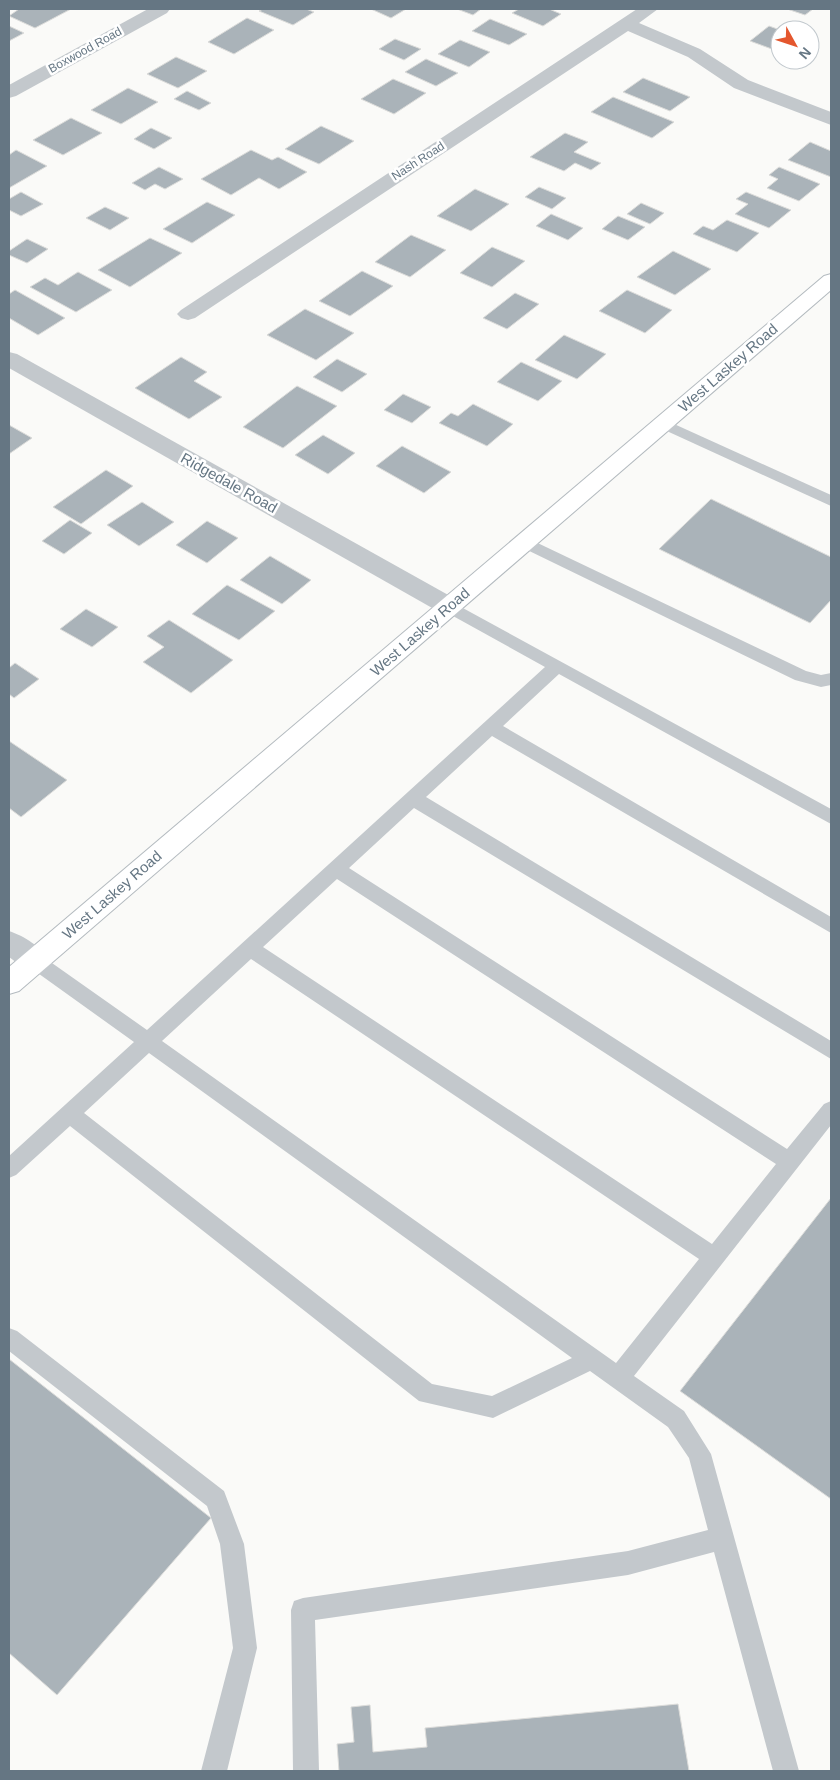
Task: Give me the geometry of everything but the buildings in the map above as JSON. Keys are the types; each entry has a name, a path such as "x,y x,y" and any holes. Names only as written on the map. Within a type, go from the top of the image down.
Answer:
{"main road":[{"name":"West Laskey Road","path":"9,983 831,280"}],"street":[{"name":"Boxwood Road","path":"9,92 161,9"},
{"name":"Nash Road","path":"188,314 649,9"},
{"path":"626,24 694,53 741,84 831,119"},
{"name":"Ridgedale Road","path":"9,359 450,607"},
{"path":"9,942 35,961"}],"lane":[{"path":"663,424 831,501"},
{"path":"525,542 801,676 821,681 831,679"},
{"path":"450,607 831,817"},
{"path":"9,1169 557,666"},
{"path":"490,727 831,926"},
{"path":"413,798 831,1051"},
{"path":"336,869 790,1162"},
{"path":"250,948 714,1257"},
{"path":"35,961 676,1419 699,1454 786,1771"},
{"path":"618,1378 831,1110"},
{"path":"70,1114 427,1394 493,1406 592,1359"},
{"path":"9,1338 216,1499 232,1544 245,1648 214,1771"},
{"path":"306,1771 303,1610 628,1563 722,1538"}]}
